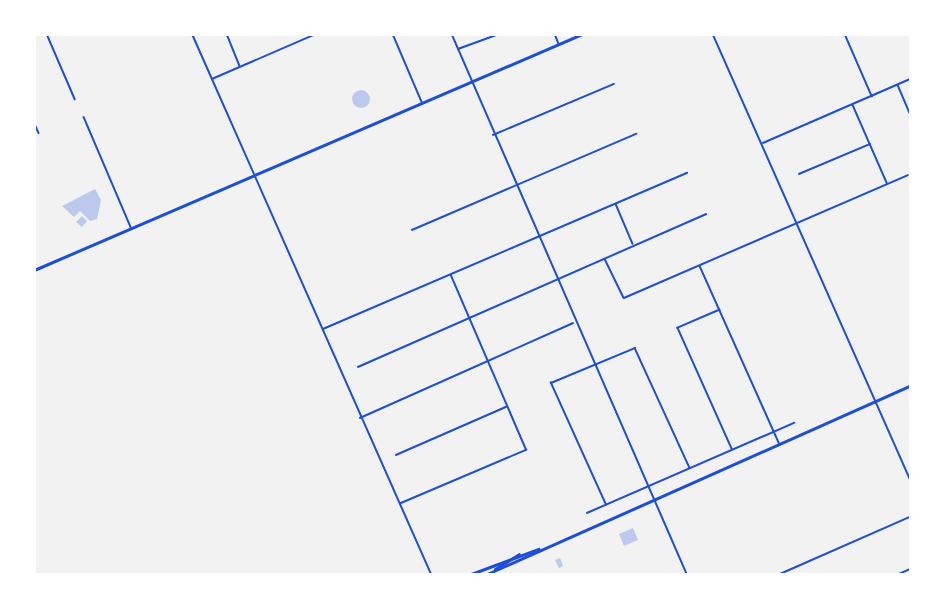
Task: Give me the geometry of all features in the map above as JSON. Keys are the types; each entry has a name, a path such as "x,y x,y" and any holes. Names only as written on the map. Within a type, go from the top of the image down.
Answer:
{"main road":[{"path":"34,270 582,34"},
{"path":"487,574 538,549 910,386"},
{"path":"471,574 520,553 538,549"},
{"path":"495,571 520,553"}],"street":[{"path":"48,34 75,99"},
{"path":"192,34 431,574"},
{"path":"227,34 240,67"},
{"path":"212,79 316,34"},
{"path":"393,34 422,102"},
{"path":"452,34 469,83 592,366 687,574"},
{"path":"458,49 499,34"},
{"path":"555,34 559,44"},
{"path":"713,34 910,479"},
{"path":"845,34 872,96"},
{"path":"762,143 910,79"},
{"path":"492,135 614,84"},
{"path":"898,84 910,113"},
{"path":"852,104 888,184"},
{"path":"84,117 131,228"},
{"path":"34,122 39,133"},
{"path":"412,230 636,134"},
{"path":"799,174 870,144"},
{"path":"322,330 687,173"},
{"path":"605,258 624,298 908,175"},
{"path":"616,204 634,244"},
{"path":"358,367 706,214"},
{"path":"700,265 779,443"},
{"path":"400,504 526,450 451,275"},
{"path":"720,310 678,328 732,450"},
{"path":"360,418 489,363 574,323"},
{"path":"606,505 551,383 635,348 690,468"},
{"path":"396,455 507,406"},
{"path":"587,513 794,423"},
{"path":"780,574 910,518"},
{"path":"899,574 910,569"}],"building":[{"path":"361,90 367,93 370,99 367,105 361,108 355,105 352,99 355,93"},
{"path":"95,189 101,200 97,219 90,221 80,211 74,217 62,206"},
{"path":"82,216 87,221 82,227 76,222"},
{"path":"633,528 638,540 624,546 619,534"},
{"path":"560,558 563,566 559,568 555,560"}]}
